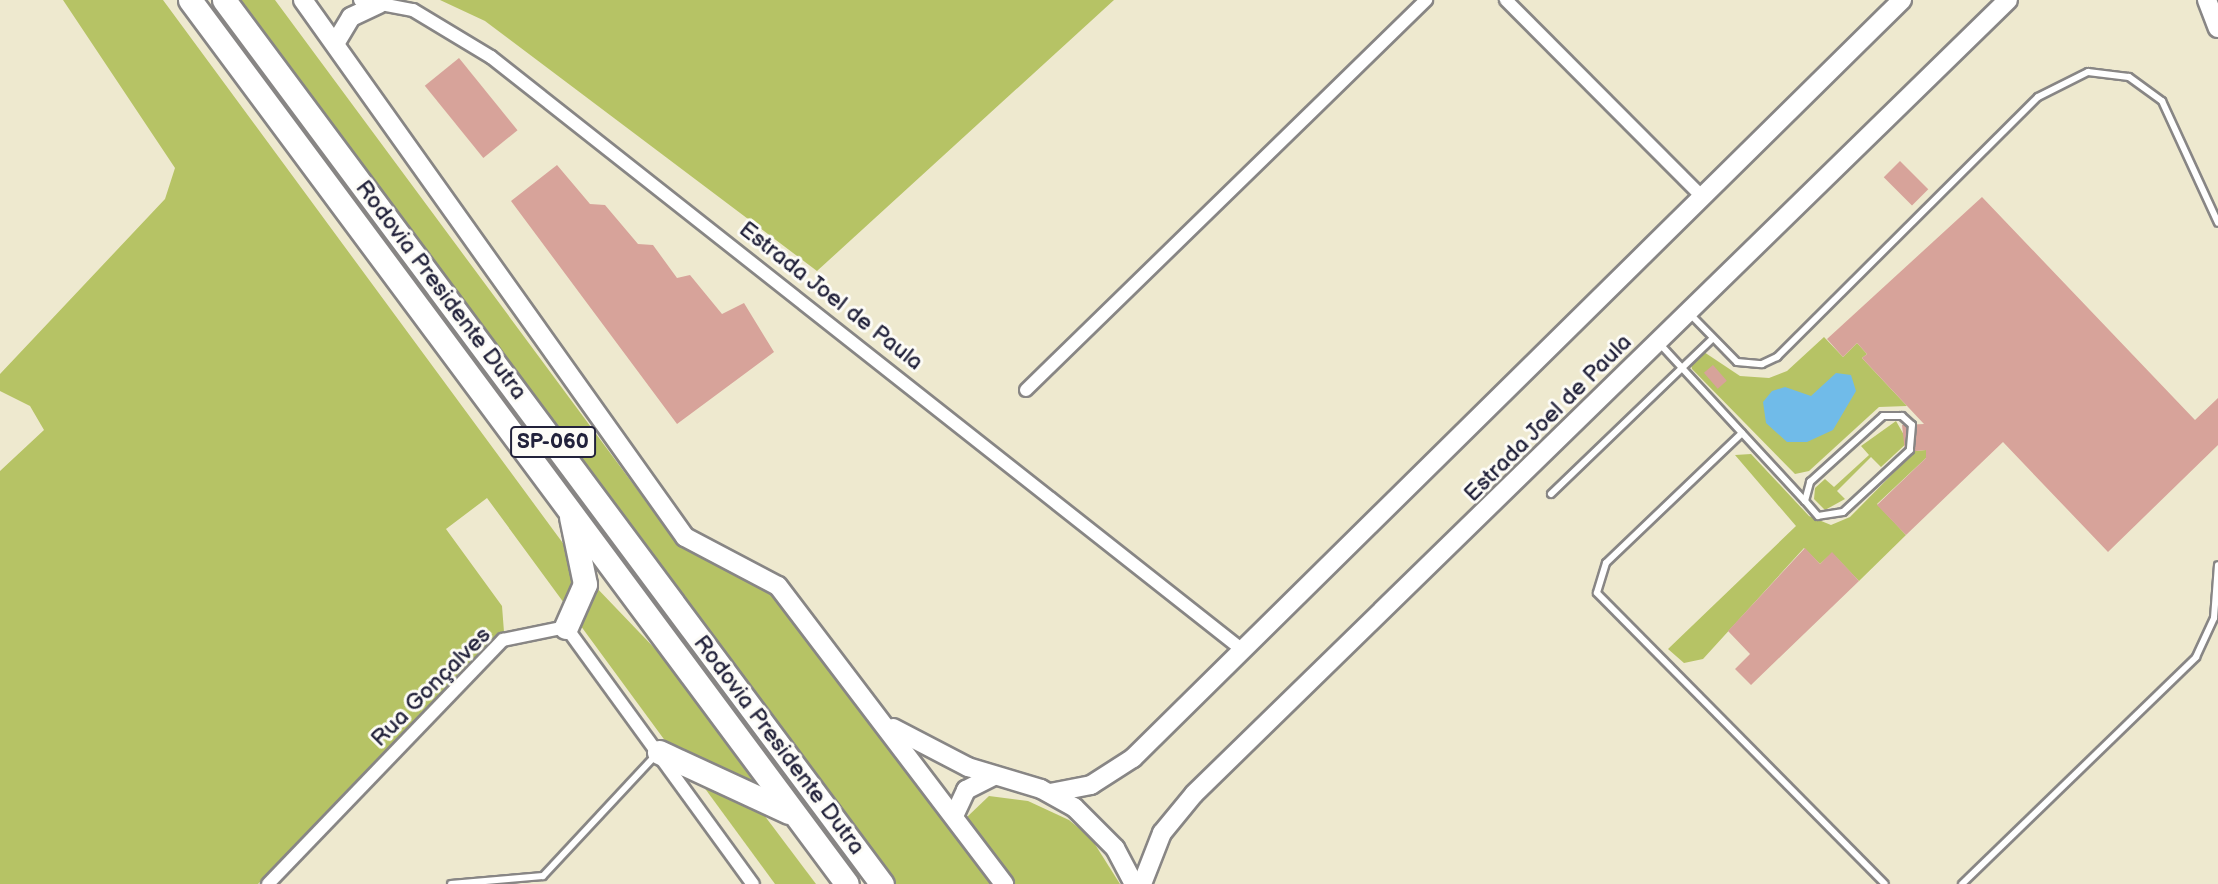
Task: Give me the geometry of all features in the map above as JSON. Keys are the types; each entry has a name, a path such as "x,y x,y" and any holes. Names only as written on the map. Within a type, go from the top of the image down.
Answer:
{"highway":[{"name":"Rodovia Presidente Dutra","path":"190,0 847,884"},
{"name":"Rodovia Presidente Dutra","path":"224,0 882,884"},
{"path":"566,628 585,584 570,511"},
{"path":"659,752 749,789 797,817"}],"street":[{"path":"303,0 336,42 685,537 778,586 887,725 1004,884"},
{"name":"Estrada Joel de Paula","path":"360,0 413,10 491,57 1240,648"},
{"path":"1026,390 1426,0"},
{"path":"1506,0 1700,195"},
{"path":"1050,793 1078,790 1119,769 1700,195 1902,0"},
{"name":"Estrada Joel de Paula","path":"1142,884 1162,833 1194,793 2008,0"},
{"path":"2207,0 2218,27"},
{"path":"336,42 351,17 380,2"},
{"path":"566,628 753,884"},
{"name":"Rua Gonçalves","path":"268,884 503,640 566,628"},
{"path":"887,725 993,776 1050,793 1103,832 1134,884"},
{"path":"954,816 967,790 993,776"}],"lane":[{"path":"1689,312 1712,339 1745,365 1777,357 2038,97 2074,75 2129,77 2162,100 2218,223"},
{"path":"1551,494 1680,366 1712,339"},
{"path":"1658,343 1818,516 1843,512 1910,450 1912,425 1895,414 1877,420 1810,482 1805,501"},
{"path":"1742,433 1606,563 1597,593 1885,884"},
{"path":"1962,884 2196,657 2214,618 2218,565"},
{"path":"451,884 543,876 659,752"}],"green space":[{"path":"63,0 163,0 593,584 662,656 754,782 666,742 487,498 446,529 502,606 504,632 258,884 0,884 0,471 44,430 30,406 0,391 0,374 165,199 175,168"},
{"path":"241,0 275,0 662,523 693,551 756,582 782,605 995,884 892,884"},
{"path":"440,0 1114,0 817,271 485,21"},
{"path":"1824,337 1843,357 1857,343 1867,354 1862,358 1907,406 1879,407 1809,471 1795,474 1692,369 1690,360 1704,352 1740,376 1769,378 1787,371"},
{"path":"1896,421 1908,442 1881,467 1871,457 1837,491 1845,499 1825,510 1814,499 1815,488 1825,479 1834,487 1869,455 1861,446"},
{"path":"1926,450 1926,458 1877,504 1906,535 1859,581 1832,553 1820,564 1804,548 1703,659 1684,663 1668,649 1796,526 1735,455 1751,454 1809,516 1831,525 1850,517 1915,451"},
{"path":"698,779 761,811 816,884 775,884"},
{"path":"989,796 1028,801 1069,820 1091,838 1120,884 1015,884 967,817"}],"water":[{"path":"1836,373 1851,375 1856,391 1833,430 1807,442 1787,442 1766,423 1763,402 1772,391 1785,387 1811,396"}],"building":[{"path":"459,58 518,130 483,158 425,86"},
{"path":"1900,161 1928,189 1912,206 1884,177"},
{"path":"557,165 590,204 605,205 638,244 653,245 677,278 690,275 722,314 744,303 774,352 677,424 511,201"},
{"path":"1982,197 2195,420 2218,398 2218,445 2108,552 2003,442 1906,535 1877,505 1926,458 1926,450 1905,452 1902,425 1924,424 1862,358 1867,354 1857,343 1843,357 1827,339"},
{"path":"1713,365 1727,381 1718,389 1704,373"},
{"path":"1805,548 1820,564 1832,552 1859,581 1751,685 1735,669 1750,654 1728,631"}]}
